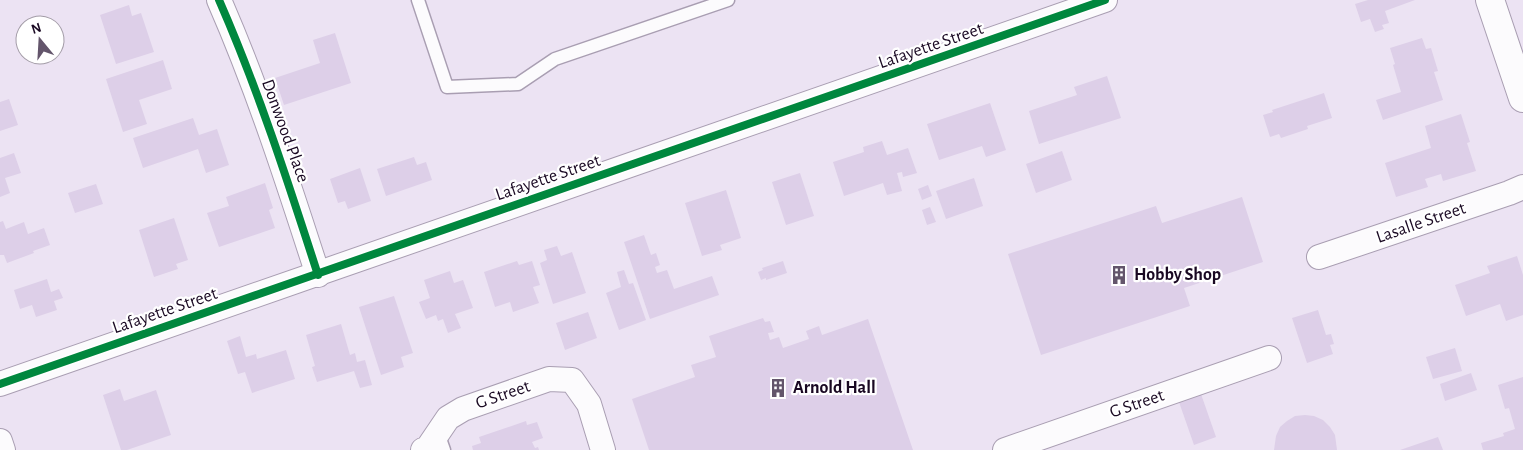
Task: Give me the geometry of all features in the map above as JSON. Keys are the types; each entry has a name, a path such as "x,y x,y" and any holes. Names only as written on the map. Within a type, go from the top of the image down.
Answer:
{"street":[{"name":"Donwood Place","path":"219,0 234,34 291,192 318,275"},
{"name":"Lafayette Street","path":"0,384 1105,0"},
{"path":"1490,0 1523,98"},
{"name":"Lasalle Street","path":"1318,257 1523,187"},
{"name":"G Street","path":"1005,450 1269,358"},
{"name":"G Street","path":"435,444 448,418 463,409 549,379 572,380 589,404 603,450"},
{"path":"0,441 3,450"}],"lane":[{"path":"418,0 447,87 518,84 555,58 728,0"}],"building":[{"path":"1368,0 1415,0 1385,11 1389,23 1382,25 1384,29 1375,32 1370,19 1361,22 1355,4"},
{"path":"129,5 132,16 141,13 154,52 116,64 100,15"},
{"path":"335,33 351,83 284,105 275,78 320,63 313,40"},
{"path":"1422,38 1426,49 1431,48 1438,71 1434,72 1443,100 1383,120 1376,100 1401,92 1390,48"},
{"path":"163,60 172,89 139,100 147,124 123,132 106,79"},
{"path":"1107,76 1121,118 1039,144 1029,111 1077,95 1074,87"},
{"path":"1324,93 1332,118 1307,126 1308,129 1281,138 1279,134 1270,137 1263,115 1273,112 1272,110"},
{"path":"9,99 18,125 0,131 0,102"},
{"path":"990,103 1006,150 986,157 982,146 939,160 927,124"},
{"path":"1461,114 1470,142 1467,143 1476,171 1443,181 1441,174 1425,179 1428,187 1396,197 1385,163 1431,148 1425,126"},
{"path":"193,118 199,135 217,129 229,165 206,173 198,149 143,168 133,138"},
{"path":"882,141 887,155 908,148 917,173 903,177 902,172 897,173 902,191 887,195 883,183 844,196 833,162 864,152 863,147"},
{"path":"1062,151 1072,180 1036,193 1026,164"},
{"path":"14,153 21,173 5,178 10,193 0,197 0,158"},
{"path":"414,157 417,165 426,162 432,180 386,196 377,169"},
{"path":"360,168 371,201 348,209 345,201 338,203 330,179"},
{"path":"800,173 814,216 786,225 772,182"},
{"path":"974,178 983,206 946,219 936,191"},
{"path":"265,183 273,208 269,210 275,228 219,247 207,213 229,206 226,197"},
{"path":"96,184 103,204 75,213 68,193"},
{"path":"928,185 932,196 922,200 918,189"},
{"path":"726,190 741,238 720,245 722,250 702,256 685,203"},
{"name":"Hobby Shop","path":"1242,197 1263,262 1184,288 1190,306 1041,355 1008,254 1156,206 1162,223"},
{"path":"930,207 936,222 927,225 922,210"},
{"path":"174,218 188,260 176,264 178,269 154,277 139,230"},
{"path":"3,221 6,229 24,222 28,234 44,228 50,245 7,263 4,255 0,255 0,222"},
{"path":"644,235 651,255 656,253 660,265 655,267 657,273 667,270 674,289 712,276 719,295 650,319 624,242"},
{"path":"557,246 561,256 572,252 586,293 553,304 540,263 547,260 544,250"},
{"path":"1517,256 1523,275 1523,315 1506,321 1500,304 1466,316 1455,285 1490,273 1487,266"},
{"path":"517,261 519,265 532,261 540,285 533,287 539,303 513,312 510,302 495,307 484,272"},
{"path":"783,261 787,273 761,280 758,272 763,270 762,268"},
{"path":"624,270 629,284 633,283 646,320 619,330 606,293 621,287 617,272"},
{"path":"450,271 454,283 463,280 473,308 455,314 461,328 448,333 443,319 438,321 436,315 426,319 419,302 430,298 424,280"},
{"path":"47,279 51,292 59,289 63,298 54,301 57,310 36,317 32,305 20,309 14,290"},
{"path":"394,296 413,353 401,357 404,367 381,375 359,307"},
{"path":"1318,310 1326,335 1331,334 1334,344 1330,345 1333,354 1307,363 1292,318"},
{"path":"588,312 597,338 565,350 556,323"},
{"name":"Arnold Hall","path":"763,318 765,322 770,321 774,332 768,333 770,340 779,337 783,348 809,339 806,331 819,326 822,335 868,319 913,450 649,450 632,399 695,377 691,365 716,357 709,336"},
{"path":"341,324 350,355 355,353 357,362 365,360 372,385 360,388 354,371 317,382 312,367 315,366 306,335"},
{"path":"240,336 246,357 256,354 257,359 286,350 295,379 252,393 245,372 238,374 227,341"},
{"path":"1455,348 1462,371 1433,379 1426,357"},
{"path":"1471,373 1477,390 1445,401 1440,384"},
{"path":"1523,377 1523,450 1483,450 1481,443 1504,436 1503,433 1515,429 1509,408 1505,409 1498,385"},
{"path":"120,389 124,401 156,390 171,435 127,450 121,450 103,395"},
{"path":"1201,394 1216,437 1194,445 1179,402"},
{"path":"1305,415 1323,420 1330,427 1335,435 1337,450 1274,450 1276,436 1280,427 1295,416"},
{"path":"526,421 527,425 537,422 543,438 532,442 535,448 538,447 539,450 473,450 472,446 481,443 479,437"},
{"path":"1438,437 1443,450 1400,450"}],"cycle path":[{"path":"219,0 260,102 318,275"},
{"path":"0,384 1105,0"}],"place":[{"name":"Hobby Shop","path":"1119,275"},
{"name":"Arnold Hall","path":"778,388"}]}
